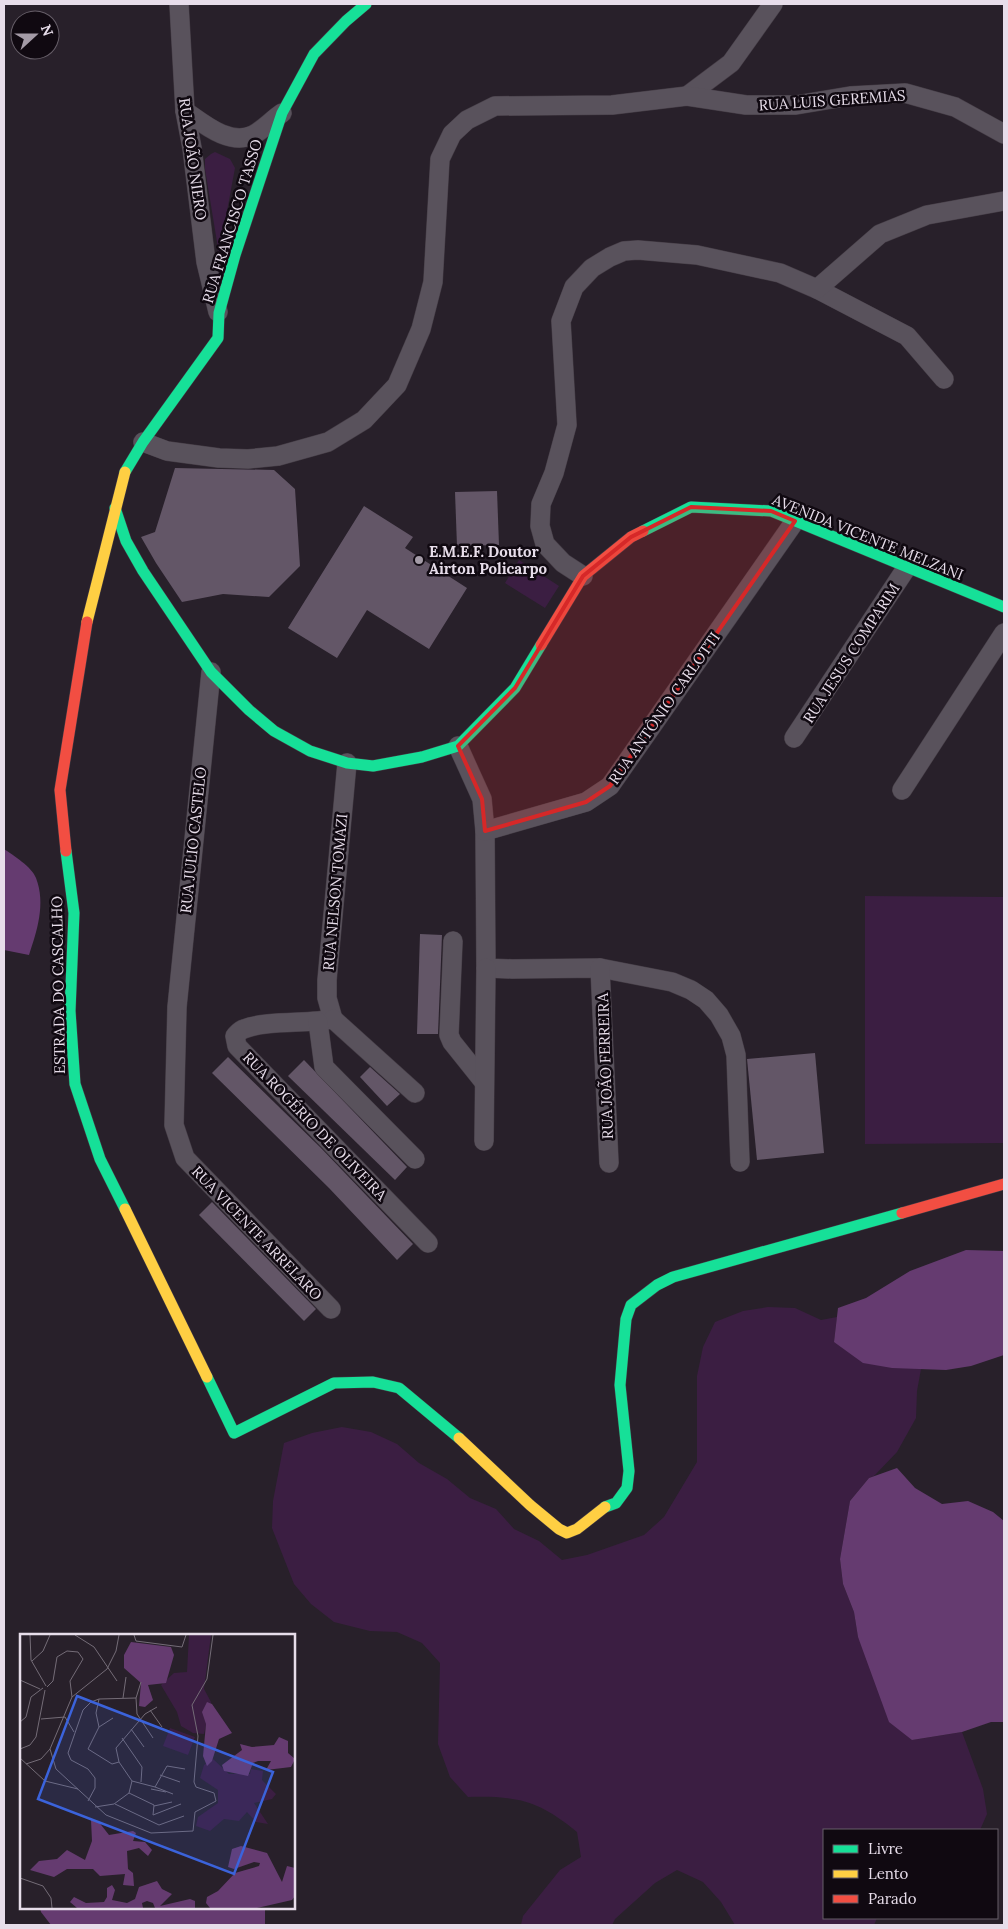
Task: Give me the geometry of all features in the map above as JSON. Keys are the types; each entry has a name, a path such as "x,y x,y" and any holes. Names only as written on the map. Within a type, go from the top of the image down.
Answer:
{"street":[{"name":"RUA JOÃO NIERO","path":"179,4 185,112 192,148 206,262 219,313"},
{"name":"RUA FRANCISCO TASSO","path":"115,508 123,475 144,442 218,338 219,313 235,255 282,113 314,54 346,21 366,4"},
{"path":"687,96 731,63 773,4"},
{"name":"RUA LUIS GEREMIAS","path":"144,442 167,451 219,458 248,459 286,454 328,442 364,420 396,385 421,329 433,282 440,159 452,134 467,120 495,106 612,105 687,96 746,106 796,105 850,96 905,93 955,107 1004,134"},
{"path":"185,112 220,134 237,138 253,135 282,113"},
{"path":"817,289 880,234 928,214 1004,201"},
{"path":"583,576 564,563 545,544 540,526 541,504 554,472 566,425 561,321 574,287 592,268 610,256 624,251 638,250 706,257 780,273 817,289 907,336 944,379"},
{"name":"AVENIDA VICENTE MELZANI","path":"115,508 126,541 143,571 211,672 249,710 274,731 310,751 347,763 373,766 422,757 458,746 515,688 583,576 631,537 691,507 771,511 1004,607"},
{"name":"ESTRADA DO CASCALHO","path":"115,508 84,637 60,790 74,914 70,1011 75,1084 100,1159 234,1433 334,1383 373,1382 399,1388 456,1436 530,1505 559,1529 567,1533 577,1529 602,1508 616,1503 627,1488 629,1471 620,1385 622,1355 628,1312 631,1305 644,1294 674,1277 1004,1184"},
{"name":"RUA ANTÔNIO CARLOTTI","path":"485,831 586,802 610,786 795,521"},
{"name":"RUA JESUS COMPARIM","path":"794,738 907,567"},
{"path":"902,790 1004,633"},
{"name":"RUA JULIO CASTELO","path":"177,1007 211,672"},
{"path":"458,746 482,799 485,831 484,1141"},
{"name":"RUA NELSON TOMAZI","path":"347,763 327,980 324,1067 415,1158"},
{"path":"453,941 449,1035 452,1042 484,1082"},
{"path":"486,968 600,968 672,982 691,990 706,1000 719,1015 731,1036 736,1055 740,1162"},
{"name":"RUA JOÃO FERREIRA","path":"600,968 609,1163"},
{"name":"RUA VICENTE ARRELARO","path":"177,1007 174,1126 185,1158 331,1309"},
{"path":"326,1021 415,1093"},
{"name":"RUA ROGÉRIO DE OLIVEIRA","path":"326,1021 257,1025 242,1030 236,1036 237,1046 428,1243"}],"highlighted area":[{"path":"691,507 771,511 795,521 610,786 586,802 485,831 482,799 458,746 515,688 583,576 631,537"}],"shaded area":[{"path":"215,152 230,159 235,168 219,254 205,169 205,159"},
{"path":"519,560 559,586 545,608 505,583"},
{"path":"4,849 31,870 39,888 39,917 29,955 4,950"},
{"path":"865,896 1004,897 1004,1143 865,1144"},
{"path":"966,1250 1004,1251 1004,1355 971,1366 946,1370 892,1368 863,1363 834,1342 838,1308 866,1298 910,1271"},
{"path":"768,1307 795,1308 821,1320 837,1317 834,1342 921,1369 917,1391 916,1418 897,1452 874,1476 869,1478 850,1501 840,1559 843,1584 854,1612 858,1637 912,1740 962,1732 983,1789 987,1814 980,1829 823,1829 823,1919 877,1919 874,1925 735,1925 721,1902 703,1882 677,1870 655,1883 615,1919 612,1925 521,1925 523,1916 560,1870 581,1857 577,1832 551,1813 527,1802 514,1799 468,1797 450,1777 438,1744 440,1663 422,1643 397,1632 370,1631 334,1622 311,1604 294,1584 272,1528 273,1501 284,1443 312,1433 342,1427 371,1432 397,1444 419,1463 447,1479 470,1498 496,1509 514,1529 539,1541 562,1560 587,1555 644,1535 664,1517 697,1462 697,1376 703,1347 715,1322 743,1311"},
{"path":"897,1468 915,1488 942,1504 968,1501 993,1512 1004,1521 1004,1722 991,1722 962,1732 912,1740 889,1722 858,1637 854,1612 843,1584 840,1559 850,1501 869,1478"},
{"path":"40,1909 265,1909 265,1925 51,1925"}],"building":[{"path":"175,468 274,470 295,489 300,566 269,597 223,594 182,602 141,537 155,532"},
{"path":"497,491 499,545 457,546 455,492"},
{"path":"364,506 413,537 405,548 467,588 429,649 367,610 337,658 288,628"},
{"path":"420,934 442,935 438,1034 417,1034"},
{"path":"815,1053 824,1153 757,1160 747,1059"},
{"path":"228,1057 321,1148 413,1244 397,1260 329,1188 212,1073"},
{"path":"304,1060 407,1167 395,1180 288,1076"},
{"path":"370,1067 400,1094 387,1106 360,1077"},
{"path":"212,1202 316,1309 304,1321 199,1215"}],"traffic: fast":[{"path":"125,472 143,442 218,338 219,313 235,255 282,113 314,54 346,21 366,4"},
{"path":"643,531 691,507 771,511 1004,607"},
{"path":"115,508 126,541 143,571 211,672 249,710 274,731 310,751 347,763 373,766 422,757 458,746 515,688 541,645"},
{"path":"66,851 74,913 70,1011 75,1084 100,1159 125,1209"},
{"path":"605,1507 616,1503 627,1488 629,1471 620,1385 626,1319 631,1305 657,1285 673,1277 902,1213"},
{"path":"207,1377 234,1433 334,1383 373,1382 399,1388 459,1438"}],"traffic: slow":[{"path":"87,622 125,472"},
{"path":"125,1209 207,1377"},
{"path":"459,1438 530,1505 559,1529 567,1533 577,1529 605,1507"}],"traffic: jam":[{"path":"541,645 583,576 631,537 643,531"},
{"path":"66,851 60,790 87,622"},
{"path":"902,1213 1004,1184"}],"place":[{"name":"E.M.E.F. Doutor Airton Policarpo","path":"419,560"}]}
